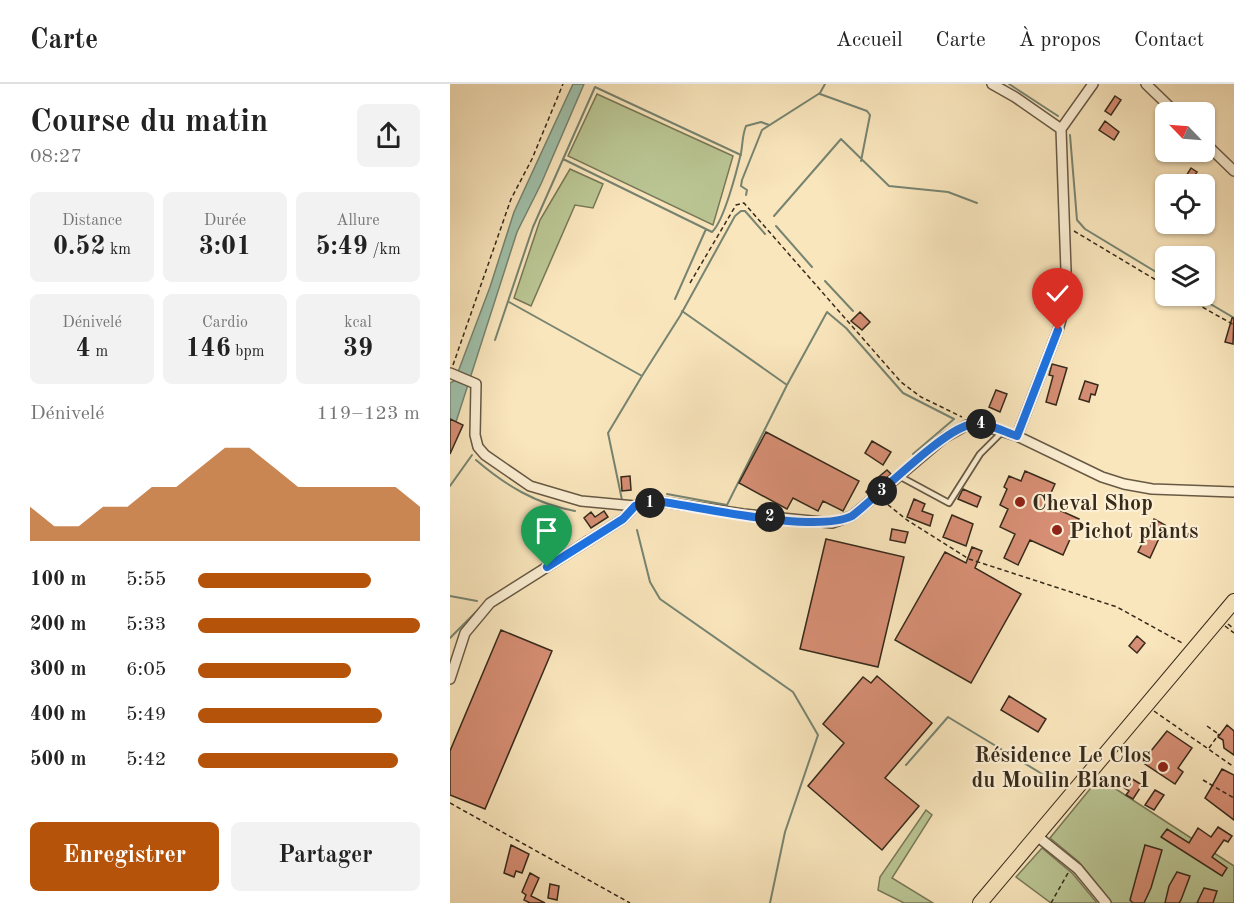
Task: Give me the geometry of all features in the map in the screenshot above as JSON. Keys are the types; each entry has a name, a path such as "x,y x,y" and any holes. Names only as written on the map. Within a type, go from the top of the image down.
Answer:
{"main road":[{"path":"980,903 1234,602"}],"street":[{"path":"992,84 1061,129"},
{"path":"1017,436 1058,330 1067,299 1061,129 1093,84"},
{"path":"1146,84 1165,102"},
{"path":"1215,153 1234,171"},
{"path":"450,373 471,382 477,388 476,440 478,447 494,464 530,486 581,501 635,506 656,501 743,514 832,523 852,516 944,438 967,425 987,425 1017,436 1102,477 1124,484 1152,489 1234,492"},
{"path":"450,679 465,633 490,603 623,519 635,506"},
{"path":"1037,836 1073,865 1106,903"}],"lane":[{"path":"899,476 949,503 986,445 1003,431"}],"path":[{"path":"450,373 511,199 532,159 564,84"},
{"path":"690,283 736,205 744,203 901,382 921,397 964,418 967,425"},
{"path":"1065,225 1155,279"},
{"path":"1201,306 1234,325"},
{"path":"876,496 907,520 969,559 1117,607 1137,616 1193,650"},
{"path":"1146,706 1234,767"},
{"path":"1207,726 1219,734 1208,749"},
{"path":"1203,780 1234,798"},
{"path":"450,803 630,903"},
{"path":"1051,903 1073,865"}],"shaded area":[{"path":"573,84 584,84 541,184 517,232 456,422 450,419 450,383 454,381 458,372 490,287 514,212"},
{"path":"597,94 733,156 713,225 568,156"},
{"path":"570,169 603,184 593,208 575,205 531,306 514,298 540,220"},
{"path":"1099,778 1234,866 1234,903 1112,903 1079,862 1050,838"},
{"path":"926,810 932,815 892,878 933,903 904,903 878,890 880,877"},
{"path":"1042,848 1073,874 1097,903 1051,903 1016,877"}],"building":[{"path":"1115,96 1121,100 1111,115 1105,111"},
{"path":"1105,121 1119,132 1114,140 1099,130"},
{"path":"1191,168 1197,172 1196,174 1187,174"},
{"path":"860,312 870,322 862,330 851,321"},
{"path":"1232,318 1234,318 1233,344 1225,342"},
{"path":"1052,364 1067,368 1056,405 1046,402 1053,376 1049,375"},
{"path":"1085,381 1098,385 1095,395 1091,394 1089,402 1079,399"},
{"path":"996,390 1007,394 1000,412 989,407"},
{"path":"450,419 463,425 450,454"},
{"path":"766,432 859,481 843,511 823,501 818,511 793,498 787,509 739,483"},
{"path":"872,441 891,452 883,465 865,453"},
{"path":"887,470 891,474 868,494 866,492 875,480"},
{"path":"1025,471 1055,484 1046,504 1079,519 1063,555 1030,540 1018,565 1004,558 1015,534 1000,527 1008,509 1000,505 1007,489 1004,487 1009,476 1021,481"},
{"path":"630,476 631,490 622,491 621,477"},
{"path":"963,489 981,497 977,507 958,499"},
{"path":"914,499 925,504 922,511 933,515 930,526 907,517"},
{"path":"604,511 608,517 591,528 584,518 591,512 595,517"},
{"path":"952,515 973,524 966,546 943,537"},
{"path":"1154,519 1165,525 1150,558 1138,552"},
{"path":"892,529 908,532 905,543 890,540"},
{"path":"826,539 904,557 878,667 800,649"},
{"path":"972,547 982,551 975,568 1021,594 971,683 895,640 945,552 966,563"},
{"path":"501,630 552,651 485,809 450,795 450,751"},
{"path":"1137,636 1145,643 1137,653 1129,646"},
{"path":"877,676 932,723 885,778 919,806 882,850 808,786 844,743 823,724 863,677 871,683"},
{"path":"1009,696 1046,719 1038,732 1001,710"},
{"path":"1227,725 1234,731 1234,755 1224,748 1223,740 1218,737"},
{"path":"1167,731 1192,748 1178,768 1183,772 1175,784 1142,762"},
{"path":"1222,769 1234,775 1234,820 1205,798"},
{"path":"1126,775 1142,785 1133,799 1126,795 1129,791 1120,785"},
{"path":"1155,790 1164,795 1154,810 1145,805"},
{"path":"1218,827 1232,836 1228,842 1224,840 1212,857 1227,868 1222,876 1161,837 1167,829 1189,843 1198,828 1211,837"},
{"path":"511,845 529,854 522,873 516,871 514,877 504,873"},
{"path":"1145,845 1162,850 1151,888 1144,903 1133,903 1130,900"},
{"path":"1177,872 1190,876 1181,900 1179,903 1165,903 1169,886"},
{"path":"530,873 539,878 531,896 545,903 530,903 524,900 526,895 522,892"},
{"path":"550,884 559,886 557,900 548,898"},
{"path":"1204,888 1217,891 1213,903 1197,903"}],"waterway":[{"path":"746,195 747,190 741,186 742,180 762,130 820,93 825,84"},
{"path":"1009,84 1058,116"},
{"path":"495,340 533,227 595,87 741,155"},
{"path":"820,94 867,111 870,115 861,161"},
{"path":"563,159 712,232 717,226 730,195 746,126 761,122 769,125"},
{"path":"1070,135 1077,220 1085,229 1155,271"},
{"path":"774,216 841,139 889,186 948,192 977,203"},
{"path":"509,302 642,376 680,316 735,216 745,211 765,234"},
{"path":"776,226 812,267"},
{"path":"675,299 706,229"},
{"path":"825,281 853,311"},
{"path":"1214,306 1234,318"},
{"path":"682,311 787,385 827,312 846,328 903,393 954,419 913,454"},
{"path":"622,500 608,433 642,376"},
{"path":"667,494 727,505 787,385"},
{"path":"450,486 472,455"},
{"path":"476,460 498,478 522,492 547,504 575,511"},
{"path":"637,530 650,582 660,599 793,692 818,735 785,832 770,903"},
{"path":"561,553 586,536"},
{"path":"450,596 477,601"},
{"path":"450,638 480,608"},
{"path":"906,765 948,717 1062,786"}],"place":[{"name":"Cheval Shop","path":"1020,502"},
{"name":"Pichot plants","path":"1057,530"},
{"name":"Résidence Le Clos du Moulin Blanc 1","path":"1163,767"}],"route":[{"path":"547,567 623,519 635,506 656,501 743,514 832,523 852,516 931,448 956,430 977,424 987,425 1017,436 1058,330"}]}
